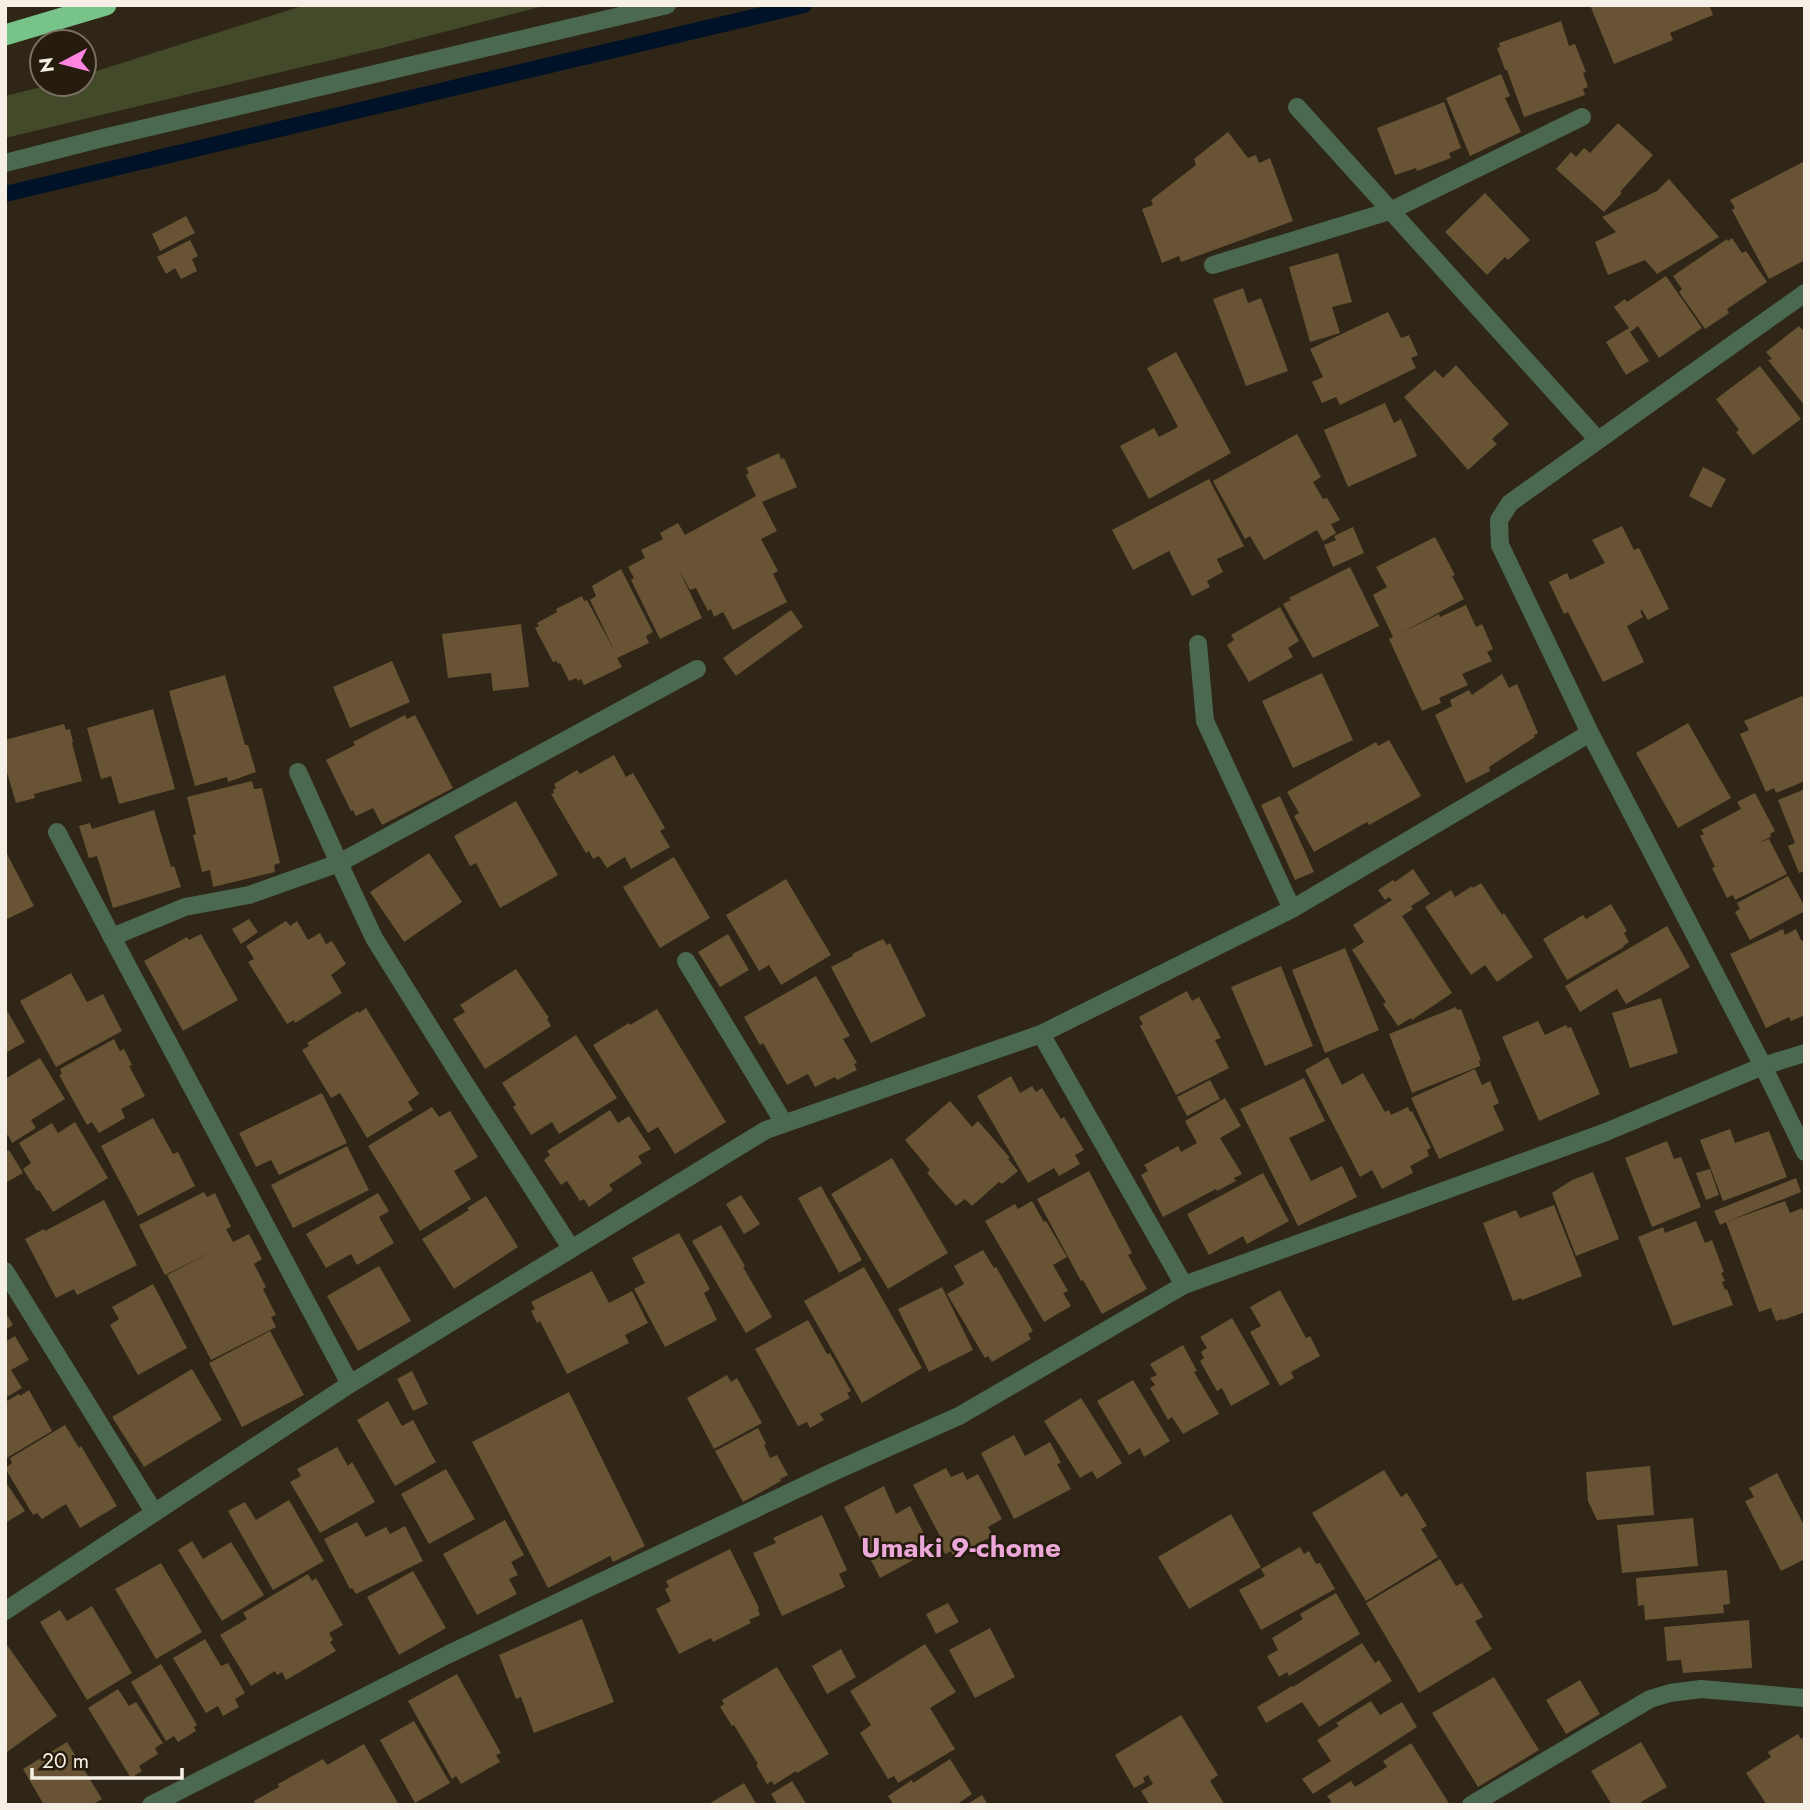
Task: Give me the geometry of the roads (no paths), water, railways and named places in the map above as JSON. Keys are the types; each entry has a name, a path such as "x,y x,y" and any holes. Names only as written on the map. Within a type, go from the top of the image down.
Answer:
{"highway":[{"path":"5,35 106,5"}],"street":[{"path":"5,163 667,5"},
{"path":"1297,107 1598,440"},
{"path":"1213,265 1390,211 1582,117"},
{"path":"1805,293 1510,503 1499,520 1500,545 1590,733 1805,1152"},
{"path":"1198,644 1205,721 1292,909"},
{"path":"113,937 185,907 249,895 339,863 697,669"},
{"path":"5,1611 350,1384 766,1130 1041,1034 1292,909 1590,733"},
{"path":"298,772 374,938 571,1248"},
{"path":"57,832 350,1384"},
{"path":"687,961 784,1123"},
{"path":"1041,1034 1184,1285"},
{"path":"152,1805 449,1654 834,1472 959,1416 1184,1285 1606,1132 1763,1066 1805,1053"},
{"path":"5,1271 155,1512"},
{"path":"1471,1805 1650,1699 1701,1689 1805,1698"}],"waterway":[{"path":"5,194 804,5"}],"district":[{"name":"Umaki 9-chome","path":"961,1547"}]}
